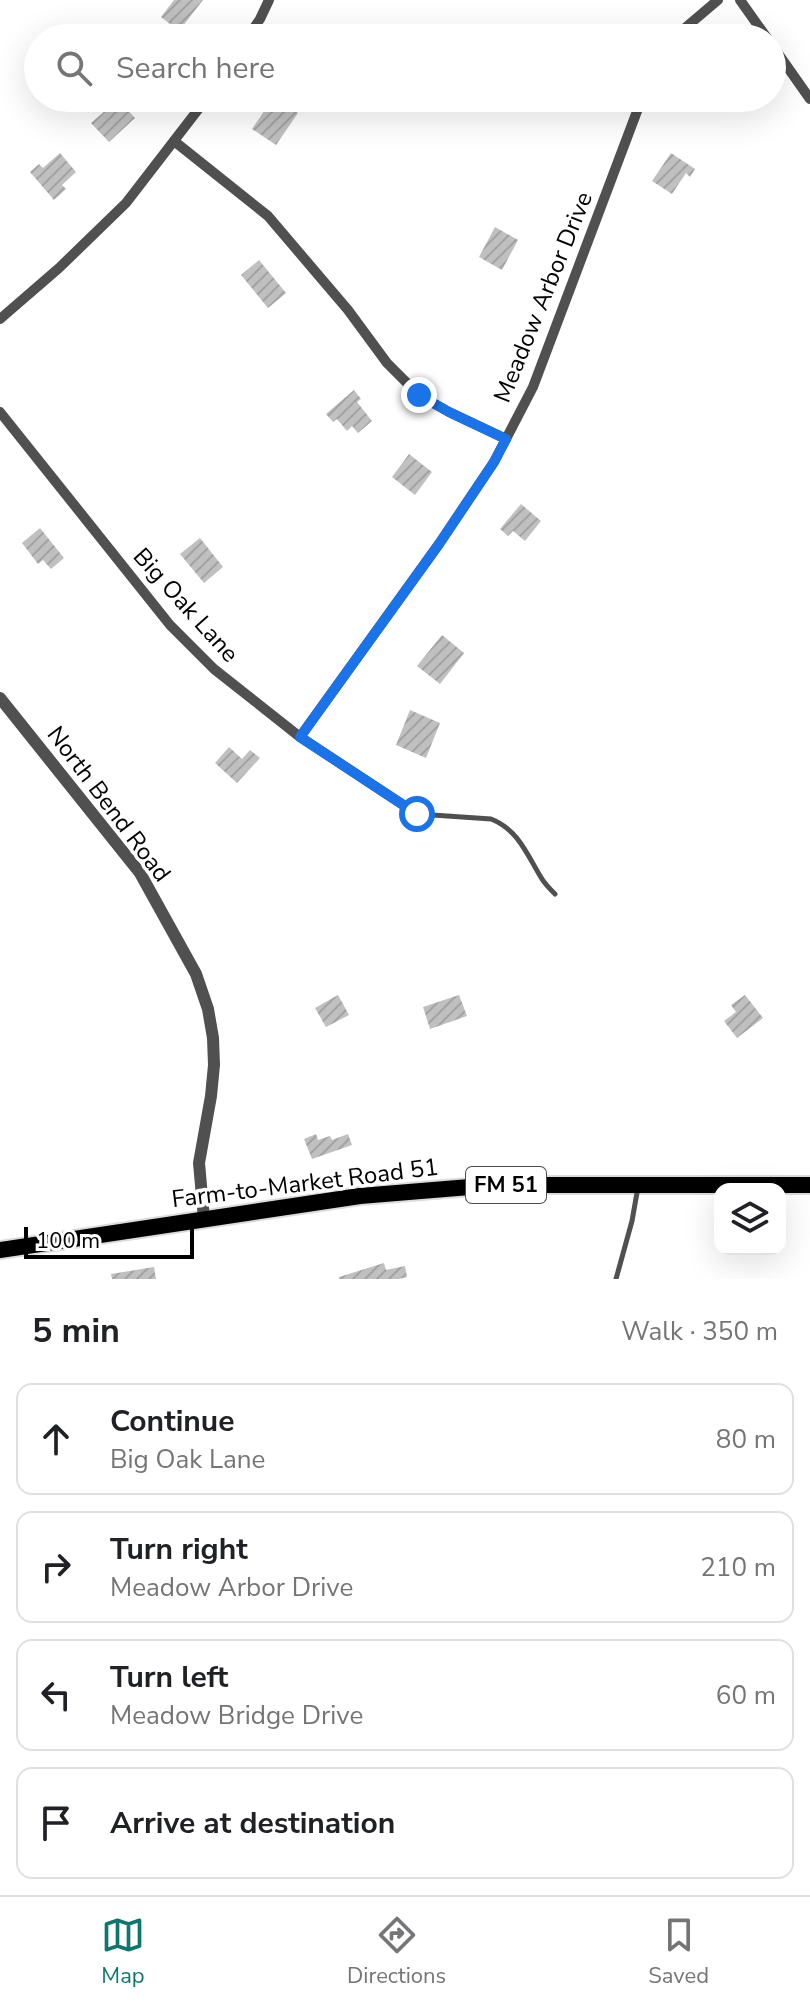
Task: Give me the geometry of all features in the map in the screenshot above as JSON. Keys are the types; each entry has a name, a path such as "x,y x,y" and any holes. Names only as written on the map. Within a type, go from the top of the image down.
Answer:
{"main road":[{"name":"Farm-to-Market Road 51","path":"0,1250 360,1196 494,1185 810,1185"}],"street":[{"path":"257,24 269,0"},
{"path":"690,24 718,0"},
{"path":"740,0 757,24"},
{"path":"786,65 810,99"},
{"path":"0,319 59,268 126,203 196,112"},
{"name":"Meadow Arbor Drive","path":"300,737 494,462 533,387 637,112"},
{"path":"174,141 268,216 348,310 387,363 419,395 506,439"},
{"name":"Big Oak Lane","path":"0,412 170,625 214,669 300,737 417,814"},
{"name":"North Bend Road","path":"0,698 140,873 196,974 208,1009 214,1065 199,1163 204,1219"}],"lane":[{"path":"417,814 491,819 503,824 520,840 542,880 555,894"},
{"path":"616,1279 638,1186"}],"building":[{"path":"174,0 203,0 184,24 170,24 161,17"},
{"path":"104,112 129,112 135,118 109,142 91,123"},
{"path":"264,112 298,113 276,145 252,129"},
{"path":"60,153 76,172 62,185 66,189 54,200 30,172 39,164 43,168"},
{"path":"671,153 695,169 690,177 686,173 672,194 652,181"},
{"path":"495,227 518,240 502,270 479,257"},
{"path":"259,260 286,293 268,308 241,275"},
{"path":"354,390 361,399 357,402 372,421 358,433 352,426 347,431 337,419 333,422 326,414"},
{"path":"409,454 432,472 415,495 392,477"},
{"path":"521,504 541,521 525,541 513,531 508,536 500,529"},
{"path":"40,528 64,558 51,569 43,560 38,564 22,543"},
{"path":"200,538 223,567 204,583 180,554"},
{"path":"442,635 464,653 440,684 417,666"},
{"path":"410,710 440,723 426,758 396,745"},
{"path":"229,747 242,759 250,750 260,758 237,783 215,763"},
{"path":"338,995 349,1015 326,1027 315,1008"},
{"path":"459,995 467,1016 430,1029 423,1007"},
{"path":"745,995 763,1018 737,1038 724,1021 736,1012 731,1005"},
{"path":"316,1134 318,1140 330,1136 332,1140 348,1134 352,1145 312,1159 304,1139"},
{"path":"384,1263 386,1270 405,1266 407,1277 339,1279 339,1277"},
{"path":"154,1267 156,1279 112,1279 111,1274"}],"route":[{"path":"417,814 300,737 439,544 506,439 419,395"}]}
